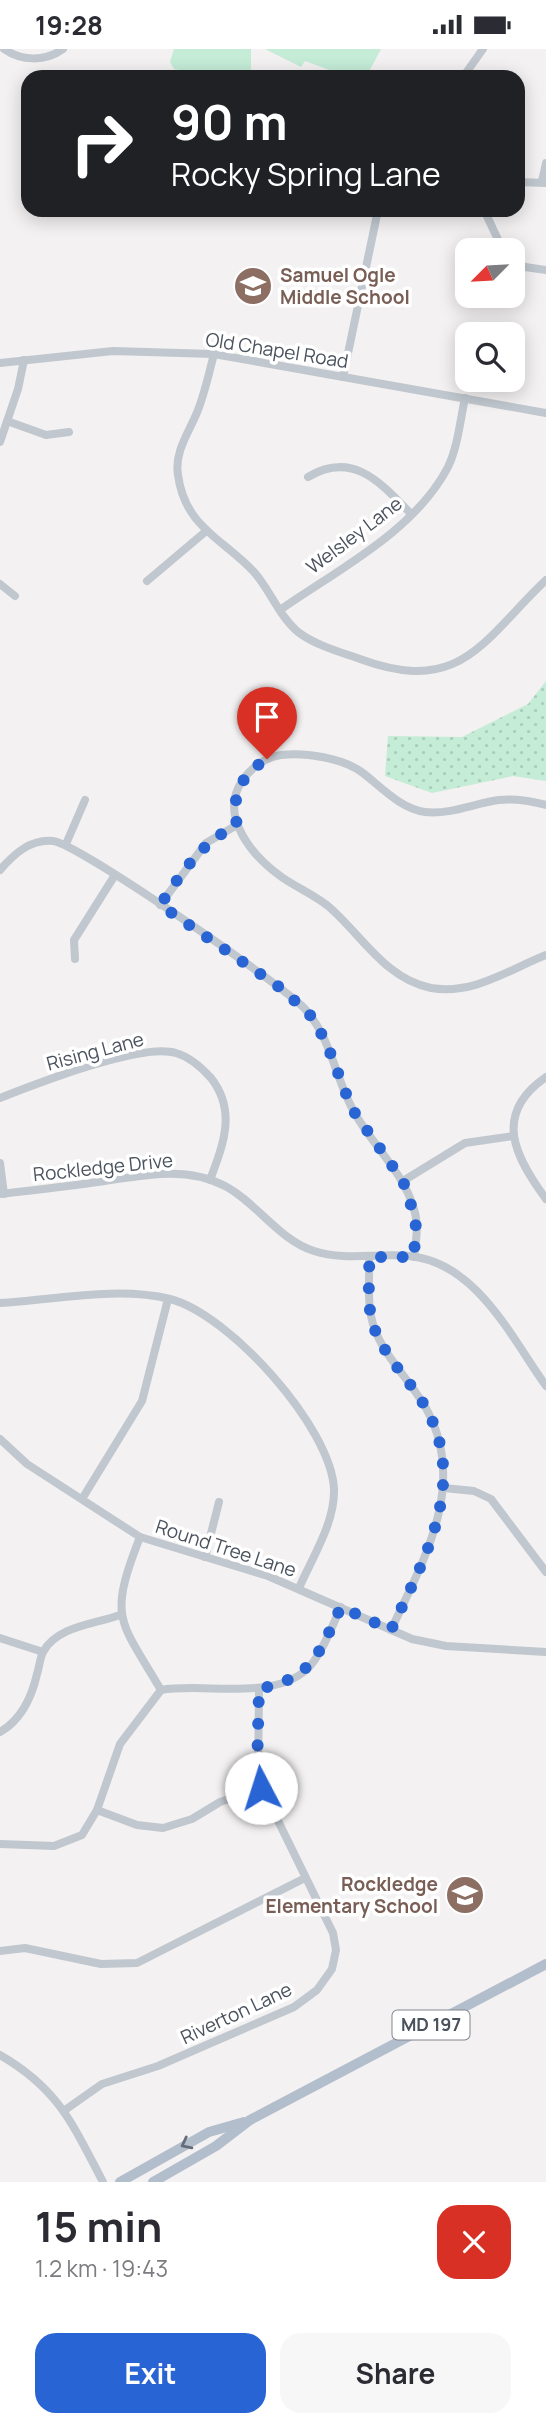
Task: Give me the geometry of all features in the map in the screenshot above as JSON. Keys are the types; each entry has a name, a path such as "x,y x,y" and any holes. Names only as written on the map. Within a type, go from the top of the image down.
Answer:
{"main road":[{"name":"MD 197","path":"153,2182 216,2146 250,2120 546,1964"},
{"name":"MD 197","path":"120,2182 209,2132 250,2120"}],"street":[{"path":"4,49 15,56 39,59 62,49"},
{"path":"468,70 483,49"},
{"path":"525,182 544,182 546,163"},
{"path":"343,377 377,217"},
{"path":"487,217 497,238"},
{"path":"525,267 546,270"},
{"name":"Old Chapel Road","path":"0,363 132,351 214,354 546,413"},
{"path":"214,354 205,391 181,447 177,468 185,501 205,532 255,574 297,631 334,649 398,672 428,670 456,664 478,650 546,580"},
{"path":"0,442 24,360"},
{"name":"Welsley Lane","path":"280,610 378,542 411,513 449,465 465,398"},
{"path":"7,421 46,435 69,432"},
{"path":"308,477 334,466 360,471 382,485 411,513"},
{"path":"147,581 205,532"},
{"path":"0,584 15,596"},
{"path":"546,805 513,799 423,812 401,801 347,765 310,756 279,755 259,764 240,785 235,804 237,825 250,848 268,866 329,907 387,966 420,985 443,989 465,988 499,977 546,955"},
{"path":"65,844 85,800"},
{"path":"160,905 195,854 214,837 237,825"},
{"path":"0,870 26,846 44,841 65,844 160,905 282,989 305,1009 326,1042 352,1109 403,1181 416,1220 414,1257"},
{"path":"75,959 74,940 115,875"},
{"name":"Rising Lane","path":"0,1098 114,1060 155,1051 175,1052 201,1068 218,1089 224,1103 226,1135 210,1180"},
{"path":"546,1077 531,1088 521,1103 513,1136 523,1166 546,1199"},
{"path":"403,1181 465,1143 513,1136"},
{"path":"0,1163 2,1194"},
{"name":"Rockledge Drive","path":"2,1194 172,1173 210,1180 232,1191 292,1239 311,1250 334,1255 414,1257 450,1269 468,1282 546,1386"},
{"path":"369,1257 372,1321 383,1346 422,1401 443,1451 444,1488 435,1532 391,1630"},
{"path":"0,1303 113,1295 169,1299 213,1323 260,1360 322,1447 331,1470 333,1504 299,1588"},
{"path":"82,1499 142,1401 169,1299"},
{"name":"Round Tree Lane","path":"0,1439 27,1464 139,1537 244,1567 299,1588 412,1639 446,1646 546,1653"},
{"path":"444,1488 474,1491 491,1499 546,1572"},
{"path":"205,1557 219,1501"},
{"path":"139,1537 121,1590 120,1615 161,1691"},
{"path":"0,1844 54,1846 70,1842 85,1831 97,1810 120,1745 161,1691 185,1686 259,1689 288,1681 306,1670 320,1652 341,1607"},
{"path":"0,1732 11,1725 26,1703 43,1652 67,1632 120,1615"},
{"path":"0,1638 43,1652"},
{"name":"Riverton Lane","path":"65,2110 102,2084 158,2066 294,2007 317,1990 332,1969 336,1944 261,1788 257,1771 259,1689"},
{"path":"97,1810 137,1825 163,1828 192,1819 220,1802 261,1788"},
{"path":"0,1951 34,1949 101,1964 137,1963 305,1878"},
{"path":"0,2055 45,2087 65,2110 103,2182"}],"green space":[{"path":"174,49 251,49 251,70 179,70 174,69 170,62"},
{"path":"265,49 381,49 370,70 329,70 305,61 301,67"},
{"path":"546,681 546,781 513,776 432,793 385,776 388,736 462,737 528,704"}],"place":[{"name":"Samuel Ogle Middle School","path":"253,286"},
{"name":"Rockledge Elementary School","path":"465,1895"}],"route":[{"path":"261,1788 257,1771 259,1689 298,1677 306,1670 320,1652 341,1607 391,1630 435,1532 444,1488 443,1451 439,1436 422,1401 383,1346 369,1308 369,1257 414,1257 416,1220 403,1181 352,1109 326,1042 305,1009 282,989 160,905 195,854 214,837 237,825 235,804 240,785 252,769 267,759"}]}
